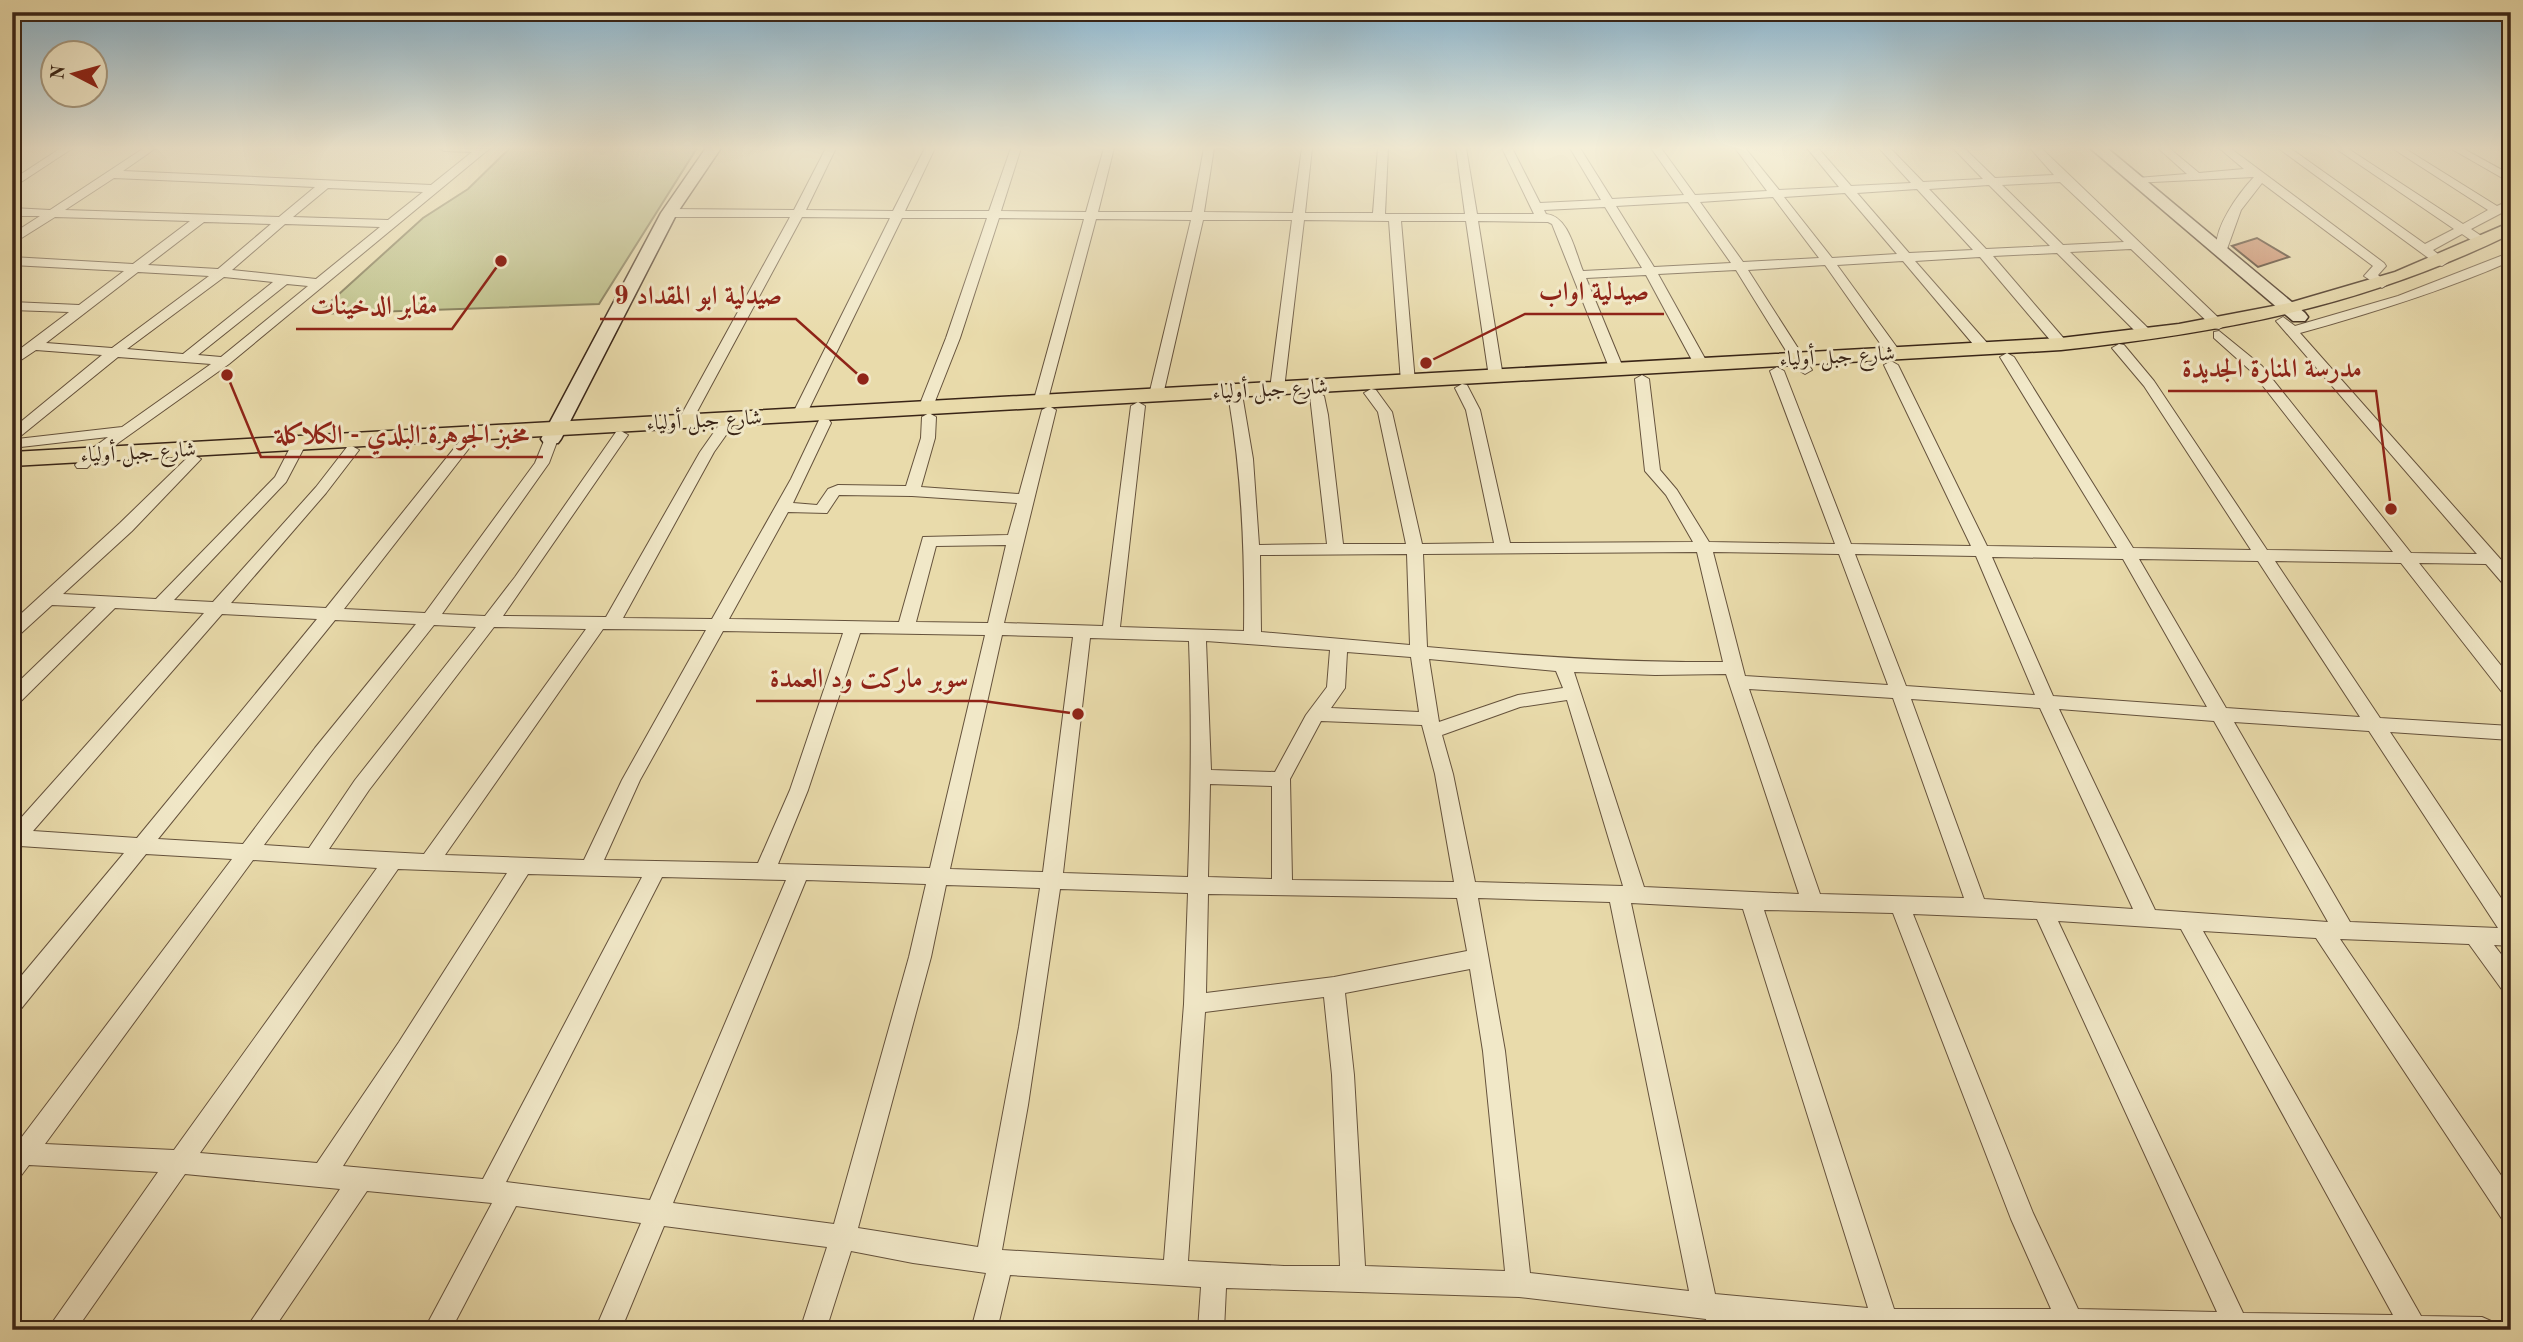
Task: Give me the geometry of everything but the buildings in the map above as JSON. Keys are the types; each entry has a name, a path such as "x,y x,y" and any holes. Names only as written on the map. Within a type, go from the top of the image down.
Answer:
{"main road":[{"name":"شارع جبل أولياء","path":"2291,320 2382,285 2433,255 2482,242 2511,227"},
{"name":"شارع جبل أولياء","path":"12,468 87,460 297,448 554,434 621,435 824,423 927,413 1198,398 1277,389 1701,364 1801,364 2007,357 2119,348 2291,320 2417,284 2511,240"},
{"name":"شارع جبل أولياء","path":"1892,359 1983,348 2219,330"},
{"name":"شارع جبل أولياء","path":"1198,398 1236,400 1777,372 1801,364"},
{"name":"شارع جبل أولياء","path":"12,459 194,459 297,448 352,450 465,444 685,421 799,415 927,413"}],"street":[{"path":"12,240 55,211"},
{"path":"12,436 115,352 221,273 295,211"},
{"path":"87,460 224,361 317,282 409,211"},
{"path":"685,421 800,211"},
{"path":"799,415 900,211"},
{"path":"912,491 928,438 927,413 994,211"},
{"path":"813,1330 843,1237 917,970 997,629 1044,406 1091,211"},
{"path":"1111,634 1147,400 1199,211"},
{"path":"1277,389 1300,211"},
{"path":"1379,211 1379,216"},
{"path":"1472,211 1496,377"},
{"path":"16,1158 248,851 430,619 542,463 554,434 669,213 1473,217 1547,211"},
{"path":"1613,211 1701,364"},
{"path":"1701,211 1801,364"},
{"path":"1790,211 1829,261 1892,359 1982,552 2047,703 2148,918"},
{"path":"1867,211 1983,348"},
{"path":"1943,211 2061,344"},
{"path":"2022,211 2147,335"},
{"path":"2099,211 2136,245 2257,369 2511,691"},
{"path":"2174,211 2221,249 2291,320 2511,582"},
{"path":"2221,249 2233,211"},
{"path":"2303,211 2380,266 2370,276 2382,285"},
{"path":"2371,211 2433,255 2463,228 2495,211"},
{"path":"2436,211 2482,242"},
{"path":"12,212 393,224"},
{"path":"1539,212 1557,222 1617,370"},
{"path":"1395,216 1408,382"},
{"path":"12,362 203,217"},
{"path":"1577,275 2136,245"},
{"path":"2291,320 2371,310 2460,280 2511,256"},
{"path":"12,261 138,267 317,282"},
{"path":"186,358 285,279"},
{"path":"12,306 80,309"},
{"path":"34,346 224,361"},
{"path":"2119,348 2149,384 2511,930"},
{"path":"2007,357 2128,553 2223,716 2333,931 2511,1211"},
{"path":"1777,372 1847,551 1977,907"},
{"path":"1642,379 1653,471 1672,494 1704,547 1735,675 1812,902"},
{"path":"1462,388 1473,410 1503,547"},
{"path":"1371,393 1385,412 1415,548 1419,652 1431,725 1467,889 1494,1051 1519,1284"},
{"path":"1317,396 1325,435 1328,494 1336,549"},
{"path":"1236,400 1244,439 1251,550 1252,638"},
{"path":"590,868 631,780 814,449 824,423"},
{"path":"429,862 604,624 724,428"},
{"path":"12,444 130,429"},
{"path":"314,856 362,785 491,621 621,435"},
{"path":"12,1003 331,613 465,444"},
{"path":"160,605 281,479 297,448"},
{"path":"13,840 321,490 352,450"},
{"path":"12,632 50,599 194,459"},
{"path":"782,507 822,510 833,492 838,490 912,491 1025,499"},
{"path":"906,628 929,541 1016,540"},
{"path":"1251,550 1704,547 2490,559"},
{"path":"50,599 491,621 997,629 1252,638 1339,643 1563,665 1735,675 2047,703 2511,733"},
{"path":"12,699 110,603"},
{"path":"765,871 799,790 853,627"},
{"path":"984,1330 1051,880 1082,633"},
{"path":"1175,1274 1195,1004 1199,777 1202,746 1198,636"},
{"path":"1282,888 1282,779 1290,760 1336,688 1339,643"},
{"path":"1563,665 1574,693 1627,894 1714,1315"},
{"path":"1318,714 1431,725 1518,701 1574,693"},
{"path":"1199,777 1282,779"},
{"path":"13,840 393,861 590,868 1282,888 1467,889 1977,907 2333,931 2511,937"},
{"path":"61,1330 393,861"},
{"path":"323,1175 414,1038 523,865"},
{"path":"437,1330 656,870"},
{"path":"608,1330 799,872"},
{"path":"1751,901 1885,1322"},
{"path":"1900,906 2018,1207 2072,1326"},
{"path":"2044,912 2236,1325"},
{"path":"2188,921 2413,1327"},
{"path":"2474,934 2511,984"},
{"path":"1195,1004 1334,986 1479,958"},
{"path":"1334,986 1343,1075 1353,1278"},
{"path":"16,1158 180,1161 500,1193 843,1237 913,1251 995,1262 1214,1276 1519,1284 1714,1315 2072,1326 2236,1325 2302,1329 2469,1329"},
{"path":"258,1330 361,1179"},
{"path":"1211,1330 1214,1276"}],"green space":[{"path":"434,211 658,211 599,304 317,314"}],"place":[{"name":"مقابر الدخينات","path":"501,261"},
{"name":"صيدلية اواب","path":"1426,363"},
{"name":"مخبز الجوهرة البلدي - الكلاكلة","path":"227,375"},
{"name":"صيدلية ابو المقداد 9","path":"863,379"},
{"name":"مدرسة المنارة الجديدة","path":"2391,509"},
{"name":"سوبر ماركت ود العمدة","path":"1078,714"}]}
